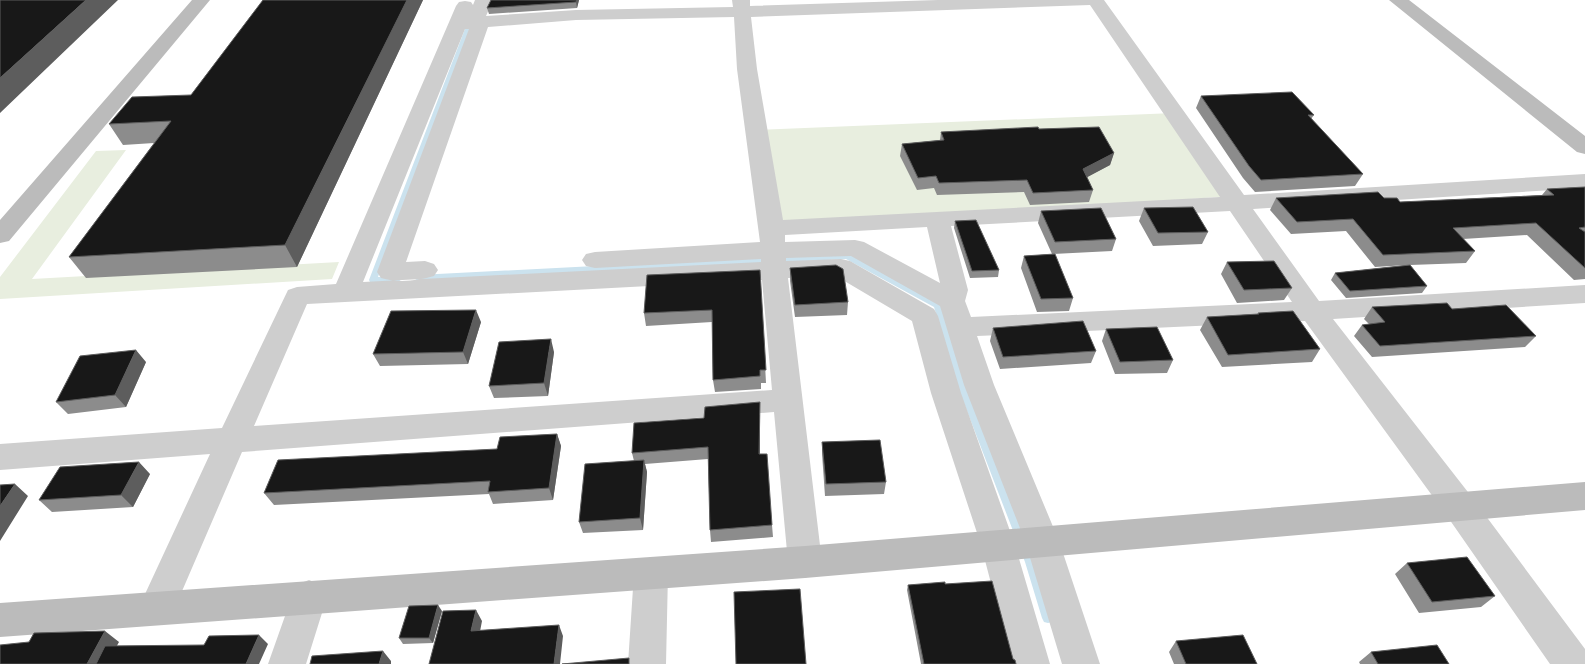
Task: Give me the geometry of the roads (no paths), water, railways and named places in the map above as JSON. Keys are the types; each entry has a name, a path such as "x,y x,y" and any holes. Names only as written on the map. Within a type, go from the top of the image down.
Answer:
{"street":[{"path":"0,235 201,0"},
{"path":"467,0 474,15 390,272 773,250 855,248 956,314 1312,311 1585,294"},
{"path":"474,15 576,15 741,6 1089,0"},
{"path":"1095,0 1312,311 1459,506 1573,664"},
{"path":"1398,0 1585,147"},
{"path":"741,6 773,250 805,562"},
{"path":"346,292 474,15"},
{"path":"157,607 297,296 773,250 937,219 1237,203 1585,181"},
{"path":"937,219 956,290 956,314 979,386 1042,541 1081,664"},
{"path":"773,250 841,268 924,316 946,393 998,545 1031,664"},
{"path":"0,457 787,400"},
{"path":"0,620 157,607 805,562 1585,496"},
{"path":"647,664 651,573"},
{"path":"287,664 309,597"}],"waterway":[{"path":"398,279 373,280 479,0"},
{"path":"418,278 847,256 938,305 962,385 1031,562 1048,618"}]}
